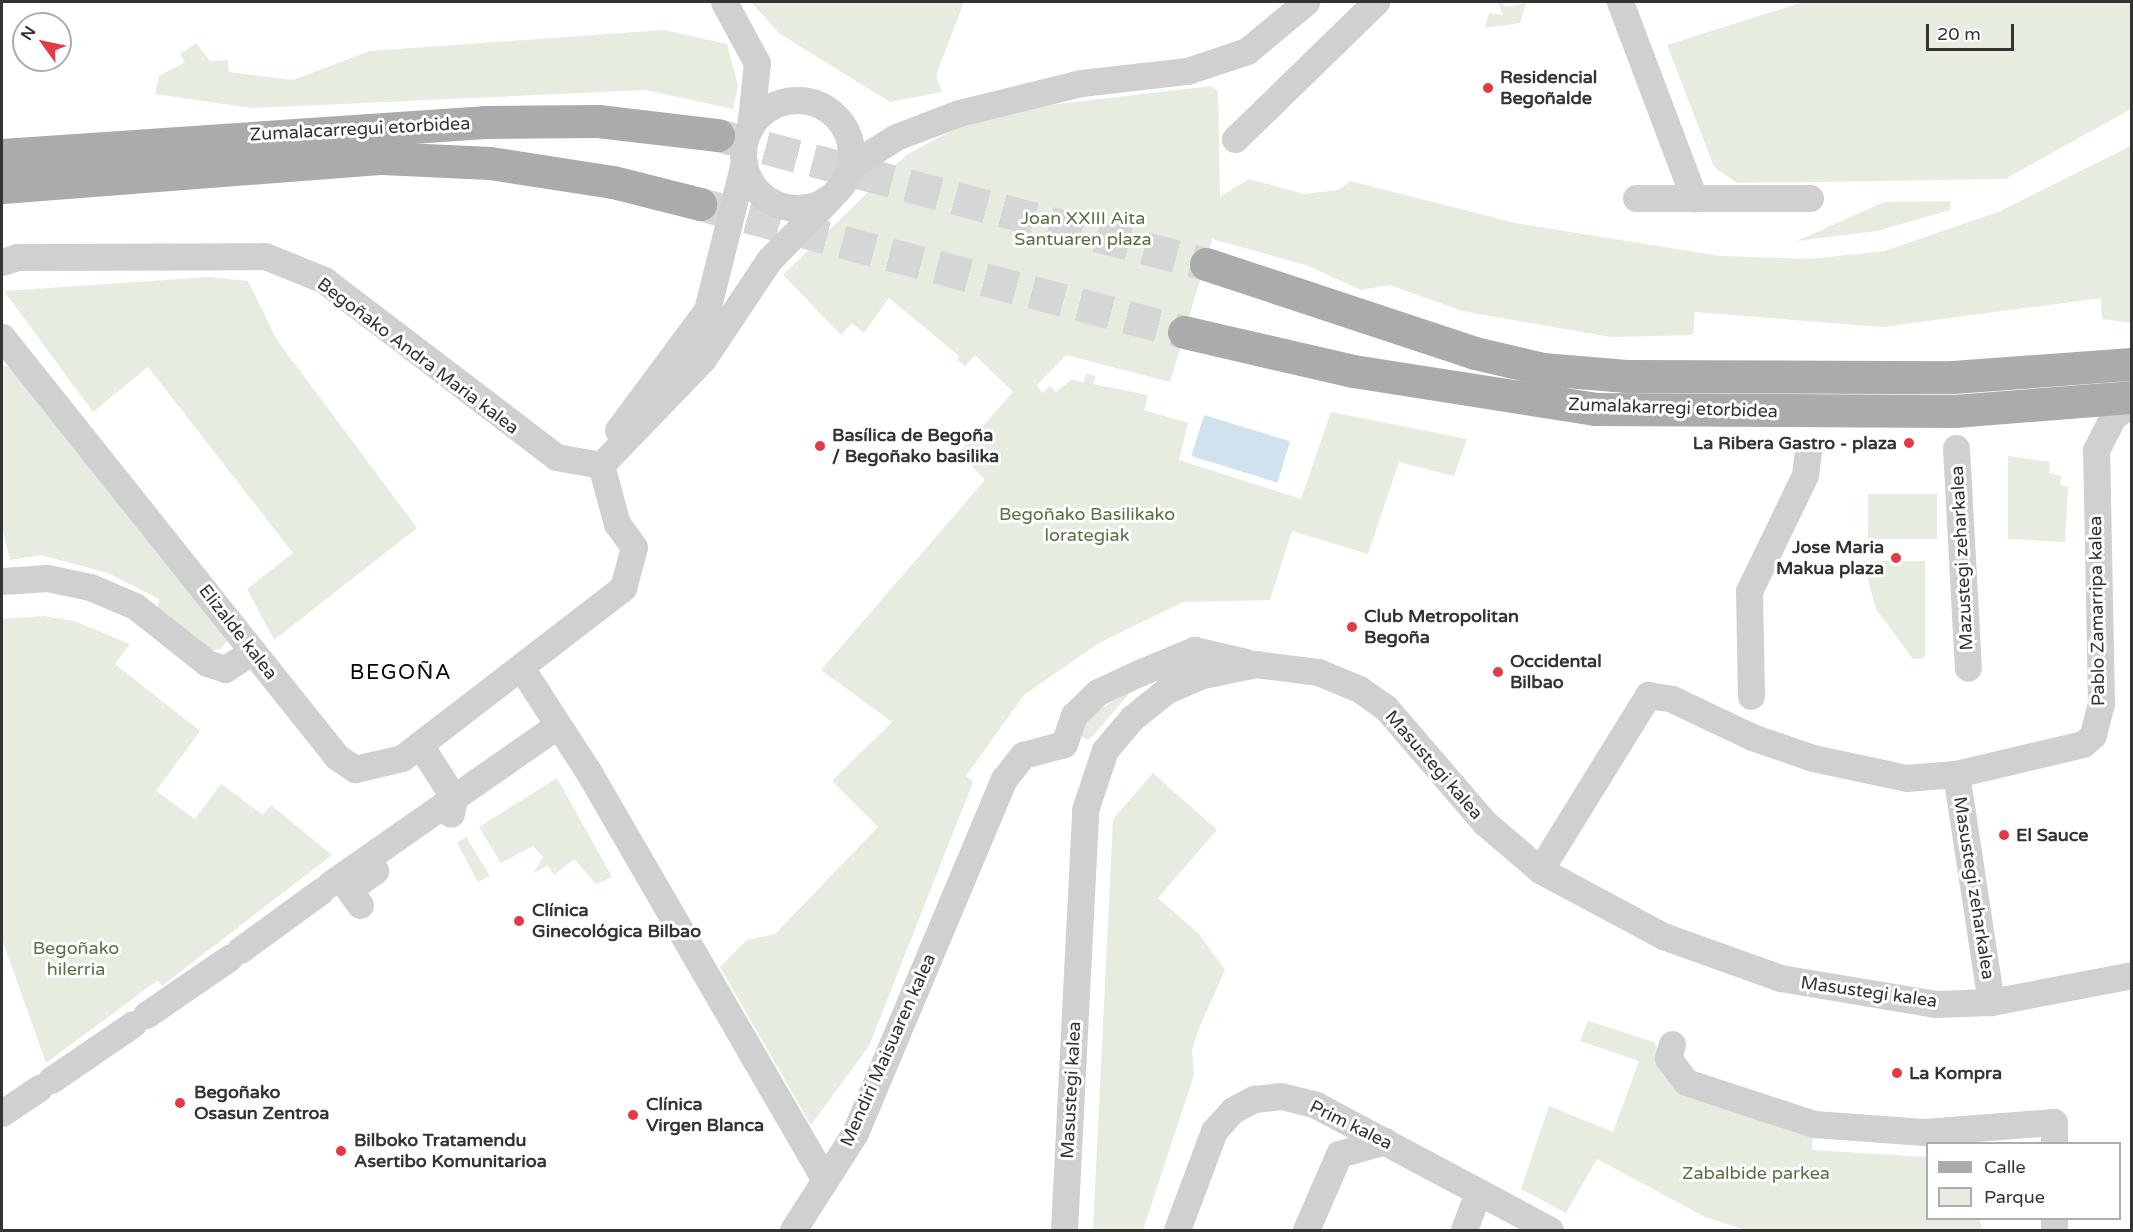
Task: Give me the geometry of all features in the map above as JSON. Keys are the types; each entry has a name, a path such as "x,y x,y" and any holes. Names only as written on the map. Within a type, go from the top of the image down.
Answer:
{"main road":[{"name":"Zumalacarregui etorbidea","path":"2,155 484,122 598,121 718,135"},
{"name":"Zumalacarregui etorbidea","path":"2,186 382,158 490,163 613,182 700,204"},
{"name":"Zumalakarregi etorbidea","path":"1206,264 1475,353 1543,369 1626,376 1953,377 2132,364"},
{"name":"Zumalakarregi etorbidea","path":"1184,332 1353,371 1595,409 1954,411 2132,399"}],"street":[{"path":"724,2 758,63 750,128 744,163 707,310 620,425 606,461 617,524 633,547 632,567 623,588 522,669 825,1180"},
{"path":"1269,35 1279,2"},
{"path":"606,461 703,359 769,260 829,198 850,166 896,137 958,113 1081,83 1187,70 1246,51 1269,35 1306,2"},
{"path":"1235,139 1376,2"},
{"path":"1620,2 1694,198"},
{"path":"750,128 775,105 800,101 824,107 847,132 850,166"},
{"path":"744,163 749,180 776,204 803,208 829,198"},
{"path":"1636,198 1809,198"},
{"name":"Begoñako Andra Maria kalea","path":"7,256 265,256 324,280 556,457 606,461"},
{"name":"Elizalde kalea","path":"2,337 337,757 356,769 382,766 420,745 522,669"},
{"name":"Pablo Zamarripa kalea","path":"1540,870 1648,695 1662,695 1752,737 1860,771 1906,778 1956,774 2059,753 2093,735 2101,704 2096,450 2113,417 2132,399"},
{"name":"Mazustegi zeharkalea","path":"1956,448 1968,668"},
{"path":"1751,696 1749,591 1805,475 1808,452"},
{"path":"2,581 47,578 99,591 135,606 207,663 225,669 253,651"},
{"path":"1096,769 1064,744 1074,715 1098,692 1194,650 1256,664"},
{"name":"Masustegi kalea","path":"1065,1230 1085,810 1096,769 1131,718 1167,690 1203,675 1256,664 1318,672 1386,708 1485,823 1540,870 1663,936 1780,978 1926,1003 1991,1002 2132,975"},
{"path":"2,1113 234,954 556,726"},
{"name":"Mendiri Maisuaren kalea","path":"793,1230 855,1133 1004,779 1023,755 1064,744"},
{"path":"360,905 349,889 429,836 452,812 454,798 420,745"},
{"name":"Masustegi zeharkalea","path":"1956,774 1991,1002"},
{"path":"1672,1044 1668,1058 1686,1082 1814,1124 1924,1132 2054,1122 2054,1142"},
{"name":"Prim kalea","path":"1177,1230 1208,1142 1233,1110 1254,1099 1281,1096 1328,1111 1550,1230"},
{"path":"1306,1230 1339,1154 1340,1138 1328,1111"},
{"path":"1339,1154 1385,1141"},
{"path":"1464,1230 1478,1192"}],"green space":[{"path":"751,2 964,2 936,75 942,92 890,102 780,34"},
{"path":"1498,2 1507,7 1526,3 1520,23 1485,28 1489,13 1503,15"},
{"path":"1803,2 2131,2 2131,109 2005,179 1737,183 1714,167 1667,45"},
{"path":"664,30 727,44 738,86 733,109 645,90 252,108 155,94 159,76 185,62 180,54 196,43 210,61 228,60 229,72 293,80 370,51"},
{"path":"1211,86 1218,91 1220,197 1249,179 1304,194 1338,190 1350,181 1515,223 1720,256 1809,259 1885,251 1998,212 2131,146 2132,323 2102,319 2101,298 1882,327 1695,312 1693,335 1611,337 1462,311 1390,285 1361,290 1306,265 1212,239 1170,382 1066,355 1037,385 1042,393 1050,386 1056,392 1072,379 1084,383 1086,373 1096,377 1093,384 1148,395 1144,410 1188,423 1179,460 1301,499 1331,412 1467,439 1454,476 1399,462 1368,554 1292,531 1270,600 1183,602 1099,643 1024,695 966,776 973,782 869,1046 811,1125 720,967 747,940 775,934 878,827 832,781 892,722 821,670 985,480 959,453 1013,392 975,355 965,366 957,360 959,356 889,298 864,333 852,323 841,335 783,275 906,155 961,126 1041,106"},
{"path":"1951,201 1950,210 1877,231 1797,241 1884,202"},
{"path":"210,277 248,281 277,340 417,528 274,640 247,589 293,553 148,367 93,412 4,291"},
{"path":"2,366 12,367 16,377 27,373 229,639 220,649 210,651 157,614 159,599 108,573 41,555 10,560 2,527"},
{"path":"2008,456 2050,462 2049,473 2061,476 2060,485 2068,487 2065,542 2008,539"},
{"path":"1868,494 1937,494 1937,539 1868,539"},
{"path":"1863,561 1925,561 1925,658 1913,659 1876,609"},
{"name":"Begoñako hilerria","path":"44,616 74,621 130,644 115,664 200,731 156,791 195,819 221,784 263,815 271,805 332,855 162,986 158,980 46,1063 2,939 2,619"},
{"path":"1133,689 1093,736 1087,740 1077,733 1082,720"},
{"path":"1153,773 1217,830 1158,898 1199,934 1225,970 1199,1028 1192,1050 1194,1075 1143,1230 1093,1230 1113,819"},
{"path":"557,778 612,877 596,884 574,859 554,875 548,865 534,873 543,857 533,846 501,863 479,827"},
{"path":"466,837 490,876 478,882 457,843"},
{"name":"Zabalbide parkea","path":"1588,1021 1654,1042 1681,1091 1813,1130 1812,1150 1926,1157 1926,1220 1979,1220 1983,1230 1746,1230 1705,1217 1597,1159 1566,1213 1521,1189 1549,1106 1613,1132 1639,1061 1580,1041"}],"water":[{"path":"1204,415 1290,441 1277,482 1191,456"}],"tunnel":[{"path":"718,135 1206,264"},
{"path":"700,204 1184,332"}],"place":[{"name":"Residencial Begoñalde","path":"1488,88"},
{"name":"La Ribera Gastro - plaza","path":"1909,443"},
{"name":"Basílica de Begoña / Begoñako basilika","path":"820,446"},
{"name":"Jose Maria Makua plaza","path":"1896,558"},
{"name":"Club Metropolitan Begoña","path":"1352,627"},
{"name":"Occidental Bilbao","path":"1498,672"},
{"name":"El Sauce","path":"2004,835"},
{"name":"Clínica Ginecológica Bilbao","path":"519,921"},
{"name":"La Kompra","path":"1897,1073"},
{"name":"Begoñako Osasun Zentroa","path":"180,1103"},
{"name":"Clínica Virgen Blanca","path":"633,1115"},
{"name":"Bilboko Tratamendu Asertibo Komunitarioa","path":"341,1151"}],"district":[{"name":"BEGOÑA","path":"401,673"}],"park label":[{"name":"Joan XXIII Aita Santuaren plaza","path":"1083,229"},
{"name":"Begoñako Basilikako lorategiak","path":"1087,525"}]}
